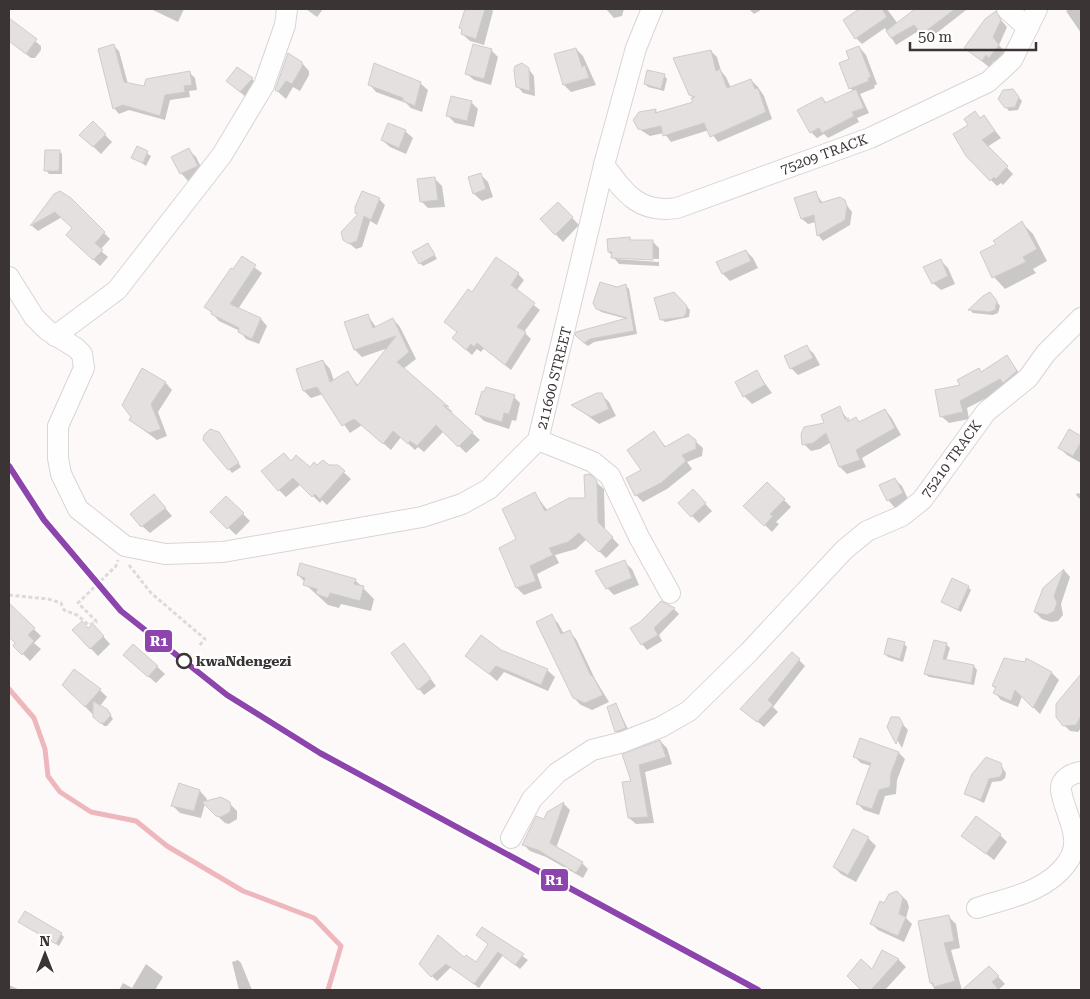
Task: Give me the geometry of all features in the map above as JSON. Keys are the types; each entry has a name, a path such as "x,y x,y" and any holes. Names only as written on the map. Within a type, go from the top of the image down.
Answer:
{"street":[{"path":"55,336 117,290 222,155 264,85 285,25 288,9"},
{"name":"211600 STREET","path":"9,277 34,317 55,336 76,348 82,354 84,368 58,426 58,458 61,474 78,509 125,546 165,554 223,552 422,517 462,504 489,489 538,440 604,165 636,48 652,9"},
{"path":"1007,9 1028,28"},
{"name":"75209 TRACK","path":"604,165 635,201 644,207 665,210 677,208 870,138 988,82 1012,60 1037,9"},
{"name":"75210 TRACK","path":"511,838 532,798 557,773 592,750 623,742 661,727 689,711 749,652 844,550 867,531 902,516 922,500 977,422 1002,397 1028,378 1046,353 1081,318"},
{"path":"538,440 593,462 610,476 639,537 670,593"},
{"path":"977,908 1039,888 1057,874 1068,862 1074,845 1073,823 1061,789 1062,782 1067,776 1081,772"}],"path":[{"path":"127,562 151,593 205,639 198,647"},
{"path":"9,595 62,602 64,610 77,615 89,625 92,623 94,625 97,622 78,603 116,566"}],"building":[{"path":"465,9 485,9 476,39 461,34 462,29 459,28"},
{"path":"859,9 882,9 887,17 855,39 843,20"},
{"path":"915,9 955,9 922,34 914,25 891,38 886,31"},
{"path":"996,11 1001,20 993,37 999,45 989,58 986,55 982,61 964,48 985,19"},
{"path":"9,18 37,39 26,54 9,41"},
{"path":"114,44 124,82 144,86 146,79 190,71 192,85 184,86 185,92 165,95 160,116 123,105 113,109 98,49"},
{"path":"473,44 492,49 484,79 465,74"},
{"path":"859,46 871,77 868,78 869,81 849,89 839,63 849,59 846,51"},
{"path":"576,48 582,67 585,65 589,78 563,85 554,54"},
{"path":"711,50 716,71 720,69 727,88 751,79 755,89 758,88 766,112 710,137 704,123 663,136 661,126 643,130 638,129 633,120 639,112 656,109 655,113 693,102 691,98 695,97 689,95 673,58"},
{"path":"288,53 302,62 302,67 292,84 286,81 278,92 275,90"},
{"path":"374,63 421,82 415,106 403,101 403,98 368,85"},
{"path":"522,63 529,68 530,91 516,87 515,66"},
{"path":"237,67 253,78 240,92 226,81"},
{"path":"647,70 665,74 661,89 644,84"},
{"path":"856,89 864,108 852,112 854,116 822,133 819,128 810,133 797,110 822,97 825,103"},
{"path":"1013,89 1019,97 1015,107 1005,108 998,99 1003,90"},
{"path":"451,96 472,101 467,121 446,116"},
{"path":"975,111 980,118 984,115 995,131 982,140 1008,166 996,179 994,177 990,181 966,156 953,134 968,125 964,119"},
{"path":"93,121 106,134 93,147 79,135"},
{"path":"388,123 406,130 399,148 381,140"},
{"path":"137,146 148,151 143,163 131,158"},
{"path":"189,148 198,166 180,174 171,157"},
{"path":"45,150 60,150 59,171 44,171"},
{"path":"481,173 486,189 473,194 468,177"},
{"path":"435,177 438,200 420,202 417,179"},
{"path":"60,191 71,198 105,232 95,243 103,250 93,260 66,235 72,228 55,212 30,226 54,194"},
{"path":"362,191 380,198 371,220 364,216 357,241 349,244 343,240 341,232 358,214 355,213 355,207"},
{"path":"816,191 820,203 840,197 845,200 847,206 845,220 817,236 814,215 801,219 794,198"},
{"path":"558,202 573,217 555,235 540,219"},
{"path":"1022,221 1037,249 1023,257 1026,262 992,278 980,252 996,244 993,241"},
{"path":"630,237 630,240 653,240 653,260 611,258 612,252 608,252 607,239"},
{"path":"428,243 435,255 419,264 412,252"},
{"path":"746,250 751,261 722,274 716,262"},
{"path":"242,256 256,265 230,304 261,318 252,339 238,332 239,328 211,314 212,312 204,307 231,268 233,269"},
{"path":"496,257 519,273 511,285 535,303 517,327 526,332 505,365 477,343 474,347 471,344 466,350 452,338 457,332 444,322 468,289 472,292"},
{"path":"941,259 948,276 932,284 923,267"},
{"path":"600,282 617,287 626,284 634,331 590,339 584,343 575,335 576,332 627,318 596,309 593,303"},
{"path":"674,292 687,306 686,314 683,317 660,320 654,298"},
{"path":"990,292 997,301 995,310 989,312 968,310 983,296"},
{"path":"368,314 373,328 393,318 409,352 397,362 449,407 443,405 473,432 458,447 436,425 417,446 410,441 408,444 393,431 383,444 354,419 342,426 317,387 303,391 296,369 323,360 330,382 348,371 357,386 396,336 354,350 344,322"},
{"path":"807,345 813,358 790,369 784,356"},
{"path":"1007,355 1017,371 1003,383 1000,379 960,401 963,412 940,417 935,390 960,385 957,380 979,368 981,372"},
{"path":"142,368 166,382 151,404 161,429 149,433 129,420 131,417 122,405"},
{"path":"757,370 765,385 743,397 735,382"},
{"path":"486,387 515,395 509,414 504,413 502,422 475,414 482,391 484,392"},
{"path":"597,393 602,393 609,409 591,417 571,405"},
{"path":"840,406 845,419 849,418 847,422 856,417 859,422 885,409 895,428 856,450 860,460 839,467 826,433 813,443 802,445 801,434 804,427 824,423 821,415"},
{"path":"210,429 219,432 239,463 228,470 203,440 204,435"},
{"path":"1069,429 1081,436 1081,442 1073,456 1058,448"},
{"path":"654,431 665,447 688,434 696,440 696,449 682,455 686,461 661,483 635,496 626,478 641,470 627,450"},
{"path":"284,453 291,461 296,455 310,467 314,462 317,465 323,460 329,465 338,465 345,471 320,499 315,494 312,497 293,478 278,491 261,471"},
{"path":"590,474 597,481 598,522 613,537 599,552 579,533 568,542 549,548 553,555 530,566 536,581 516,588 499,548 516,539 502,509 535,492 545,511 569,498 585,498 584,475"},
{"path":"895,478 903,493 887,501 879,485"},
{"path":"767,482 785,499 770,514 773,516 764,526 743,506"},
{"path":"693,489 706,503 691,517 678,503"},
{"path":"154,494 166,508 141,527 130,514"},
{"path":"226,496 244,513 227,529 210,512"},
{"path":"625,560 632,578 606,589 595,571"},
{"path":"300,563 356,579 354,584 364,586 360,601 330,593 328,598 316,594 317,589 303,585 305,578 297,575"},
{"path":"1064,569 1054,596 1057,603 1054,611 1047,615 1034,612 1043,588"},
{"path":"952,578 969,586 958,610 941,602"},
{"path":"661,601 675,608 654,628 658,635 641,645 630,628 640,622"},
{"path":"9,603 35,628 28,635 34,641 22,655 13,646 15,643 9,637"},
{"path":"552,614 561,634 570,630 591,676 603,695 585,703 573,698 536,622"},
{"path":"82,621 88,628 93,624 104,636 90,649 72,630"},
{"path":"481,635 501,650 548,669 541,685 496,666 489,674 465,656"},
{"path":"888,638 905,642 900,659 884,654"},
{"path":"934,640 947,643 943,659 974,665 971,683 924,674"},
{"path":"404,643 431,679 418,690 391,653"},
{"path":"133,644 158,666 148,677 123,655"},
{"path":"792,652 800,659 768,700 773,705 757,722 740,709"},
{"path":"1004,658 1025,662 1026,658 1052,672 1033,708 1015,690 1011,701 993,693 996,687 992,686"},
{"path":"74,669 101,689 85,707 62,685"},
{"path":"1081,674 1081,716 1076,725 1063,726 1056,717 1056,704"},
{"path":"93,701 107,709 111,715 104,723 100,723 93,717"},
{"path":"616,703 626,728 615,732 607,707"},
{"path":"891,717 899,717 903,724 896,744 887,727"},
{"path":"860,738 899,752 891,773 890,787 879,790 872,809 856,804 871,763 853,757"},
{"path":"660,740 666,757 639,765 648,817 628,818 622,782 631,781 622,754"},
{"path":"986,757 1001,763 1003,772 1000,777 989,779 981,800 964,794 972,774"},
{"path":"179,783 200,790 194,811 171,806"},
{"path":"221,797 230,802 231,807 230,812 221,817 216,816 202,802"},
{"path":"564,802 550,843 583,862 576,873 538,850 522,845 536,816 544,819 547,812"},
{"path":"976,816 1001,834 986,854 961,836"},
{"path":"853,829 869,837 848,875 833,867"},
{"path":"897,891 903,898 899,914 906,917 898,936 870,924 880,901 884,903 889,894"},
{"path":"25,911 62,933 56,944 18,922"},
{"path":"949,915 954,941 944,943 955,981 934,987 933,983 930,983 918,921"},
{"path":"482,927 524,954 515,965 498,952 474,984 446,964 431,977 419,964 438,935 464,957 466,955 476,962 488,944 476,935"},
{"path":"882,950 899,959 871,990 861,990 847,976 861,959 872,969"},
{"path":"989,966 999,976 992,982 999,990 962,990"}],"waterway":[{"path":"9,689 34,718 45,749 48,776 60,792 91,812 136,821 167,846 243,891 314,918 341,946 328,990"}],"transit line":[{"name":"R1","path":"9,466 44,520 121,611 227,695 320,753 758,990"}],"place":[{"name":"kwaNdengezi","path":"184,661"}]}
